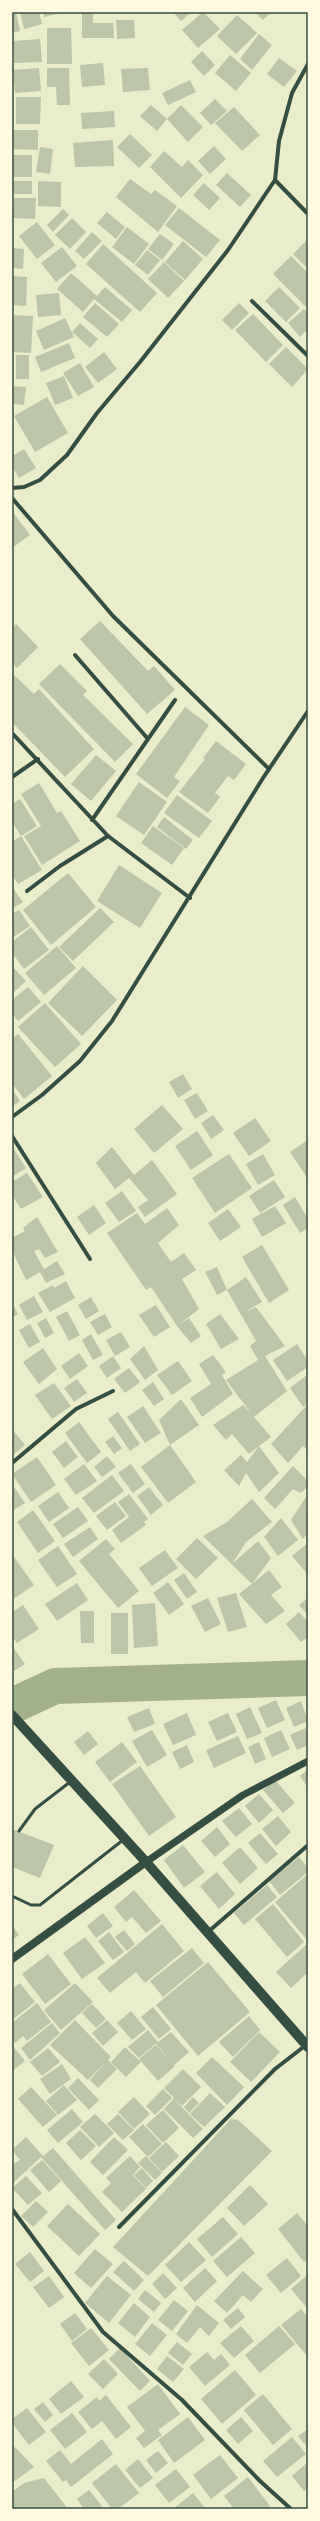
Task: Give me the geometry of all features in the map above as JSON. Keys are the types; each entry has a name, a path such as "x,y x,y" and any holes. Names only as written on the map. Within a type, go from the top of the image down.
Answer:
{"main road":[{"path":"12,1715 146,1862 307,2045"},
{"path":"12,1959 146,1862"}],"street":[{"path":"12,488 24,488 40,480 67,455 97,413 140,362 228,250 275,180 279,141 292,93 308,64"},
{"path":"275,180 308,214"},
{"path":"252,301 308,356"},
{"path":"12,498 113,616 269,769"},
{"path":"75,655 148,739"},
{"path":"92,820 175,700"},
{"path":"12,1117 42,1096 80,1061 112,1021 269,769 308,712"},
{"path":"12,733 38,759 108,836 190,898"},
{"path":"12,776 38,759"},
{"path":"27,890 60,866 108,836"},
{"path":"12,1136 90,1259"},
{"path":"12,1463 76,1408 113,1391"},
{"path":"146,1862 243,1795 308,1761"},
{"path":"208,1932 307,1846"},
{"path":"119,2227 275,2069 307,2045"},
{"path":"12,2209 103,2332 182,2400 260,2481 291,2509"}],"lane":[{"path":"19,1831 34,1808 71,1781"},
{"path":"12,1896 31,1905 40,1905 125,1839"}],"building":[{"path":"12,12 16,12 20,31 12,33"},
{"path":"20,12 39,12 42,24 24,29"},
{"path":"43,12 61,12 61,13 44,17"},
{"path":"82,12 93,12 93,23 113,23 114,38 82,38"},
{"path":"173,12 191,12 181,21"},
{"path":"203,12 220,29 198,48 182,30"},
{"path":"255,12 271,12 263,20"},
{"path":"237,15 257,33 236,54 217,36"},
{"path":"116,20 134,20 135,38 117,39"},
{"path":"47,28 71,28 72,64 47,64"},
{"path":"259,34 272,45 252,70 240,59"},
{"path":"40,39 42,62 14,63 13,41"},
{"path":"202,51 215,65 204,76 191,62"},
{"path":"230,55 251,73 236,91 215,73"},
{"path":"279,58 297,71 284,87 267,74"},
{"path":"103,63 105,85 82,87 80,65"},
{"path":"39,68 41,91 15,93 13,70"},
{"path":"47,68 69,68 70,105 57,105 56,87 47,87"},
{"path":"148,68 150,90 123,92 121,69"},
{"path":"190,80 196,92 168,105 162,93"},
{"path":"16,97 41,97 40,124 16,124"},
{"path":"215,99 227,111 211,125 200,113"},
{"path":"151,105 167,119 157,131 140,116"},
{"path":"181,105 203,127 188,142 167,119"},
{"path":"234,107 260,135 242,151 215,123"},
{"path":"114,111 115,127 82,129 81,113"},
{"path":"12,130 38,130 38,150 12,149"},
{"path":"130,134 152,155 139,168 117,147"},
{"path":"113,140 114,166 75,167 73,143"},
{"path":"214,146 226,159 210,174 198,161"},
{"path":"40,147 53,149 50,174 36,172"},
{"path":"164,151 182,167 188,160 203,175 181,198 150,167"},
{"path":"12,155 32,155 32,177 12,177"},
{"path":"227,173 251,195 240,207 216,185"},
{"path":"130,179 151,194 155,190 177,206 158,232 116,197"},
{"path":"12,181 32,181 32,194 12,194"},
{"path":"38,181 61,182 61,207 38,206"},
{"path":"204,183 220,198 209,210 193,195"},
{"path":"14,198 36,198 35,219 13,218"},
{"path":"179,208 220,240 206,257 165,225"},
{"path":"63,209 69,215 53,232 47,225"},
{"path":"107,212 125,227 116,239 97,223"},
{"path":"72,218 86,232 70,249 55,235"},
{"path":"37,222 55,245 37,259 19,236"},
{"path":"127,227 149,244 134,264 112,247"},
{"path":"92,232 102,241 84,259 75,251"},
{"path":"160,234 174,244 162,260 148,249"},
{"path":"308,239 308,269 293,254"},
{"path":"183,241 203,259 185,280 165,262"},
{"path":"103,244 157,293 140,312 86,264"},
{"path":"62,247 77,266 56,282 41,263"},
{"path":"12,248 24,249 23,269 12,268"},
{"path":"147,250 160,260 148,275 135,265"},
{"path":"291,256 308,273 308,309 273,274"},
{"path":"164,262 184,281 168,298 148,279"},
{"path":"71,273 97,296 105,287 132,310 122,322 94,299 83,312 57,289"},
{"path":"12,276 27,277 26,306 12,305"},
{"path":"279,287 300,308 286,322 265,301"},
{"path":"59,293 61,315 38,317 36,295"},
{"path":"95,303 119,324 107,337 83,317"},
{"path":"239,303 249,313 232,330 222,320"},
{"path":"304,309 308,313 308,329 300,337 288,323"},
{"path":"253,314 283,345 266,362 235,330"},
{"path":"12,315 33,316 31,353 12,352"},
{"path":"65,318 74,337 44,350 36,331"},
{"path":"80,323 98,339 90,348 72,332"},
{"path":"69,343 75,358 41,372 35,357"},
{"path":"286,347 308,369 292,387 269,364"},
{"path":"104,352 117,369 98,383 85,367"},
{"path":"16,355 29,355 29,379 16,379"},
{"path":"80,363 94,387 78,396 63,373"},
{"path":"64,376 73,398 55,405 46,383"},
{"path":"12,386 26,387 24,405 12,404"},
{"path":"47,397 68,433 35,452 14,416"},
{"path":"24,449 36,468 19,478 12,466 12,456"},
{"path":"12,511 30,535 12,548"},
{"path":"100,621 148,671 154,666 175,690 147,714 80,639"},
{"path":"16,624 38,647 17,668 12,663 12,629"},
{"path":"60,664 87,691 83,695 133,744 115,762 39,684"},
{"path":"12,673 34,694 39,689 94,749 65,777 12,722"},
{"path":"185,707 209,725 174,777 180,781 167,798 136,774"},
{"path":"216,741 246,764 234,780 228,776 215,793 220,797 208,813 179,792 205,759 203,758"},
{"path":"96,755 116,771 91,801 71,784"},
{"path":"139,782 167,802 144,835 116,816"},
{"path":"39,783 57,813 61,811 80,841 42,865 24,836 41,826 21,794"},
{"path":"177,795 212,821 199,838 164,813"},
{"path":"20,799 37,826 21,836 12,822 12,804"},
{"path":"164,817 193,840 186,849 157,827"},
{"path":"153,826 184,848 172,865 141,843"},
{"path":"21,836 42,870 18,884 12,874 12,842"},
{"path":"119,865 162,893 140,928 97,901"},
{"path":"68,873 96,907 51,945 23,910"},
{"path":"12,887 23,902 12,909"},
{"path":"100,908 114,922 73,961 59,947"},
{"path":"19,910 30,926 12,938 12,914"},
{"path":"31,927 49,950 24,969 12,953 12,942"},
{"path":"57,946 76,968 44,995 25,973"},
{"path":"12,966 26,981 12,994"},
{"path":"83,966 117,1000 82,1036 48,1003"},
{"path":"28,987 41,1002 18,1021 12,1013 12,1000"},
{"path":"45,1003 81,1044 55,1067 18,1027"},
{"path":"18,1034 52,1076 24,1099 12,1083 12,1073 14,1071 12,1068 12,1039"},
{"path":"183,1074 192,1089 178,1098 169,1082"},
{"path":"12,1089 20,1101 12,1107"},
{"path":"197,1093 208,1111 195,1119 184,1100"},
{"path":"162,1105 183,1129 154,1153 134,1129"},
{"path":"213,1115 224,1130 211,1139 201,1123"},
{"path":"255,1118 271,1141 249,1156 233,1133"},
{"path":"197,1131 213,1155 191,1170 175,1146"},
{"path":"308,1140 308,1179 290,1152"},
{"path":"12,1146 26,1168 12,1177"},
{"path":"112,1147 134,1175 152,1160 177,1194 145,1217 138,1207 148,1200 129,1178 115,1189 96,1163"},
{"path":"229,1154 252,1188 215,1213 192,1178"},
{"path":"263,1154 275,1175 258,1185 246,1164"},
{"path":"27,1173 43,1197 21,1209 12,1195 12,1182"},
{"path":"274,1180 285,1197 260,1213 249,1196"},
{"path":"122,1191 136,1211 119,1222 105,1203"},
{"path":"295,1197 308,1219 308,1228 300,1233 283,1205"},
{"path":"94,1205 106,1223 89,1235 77,1217"},
{"path":"275,1206 286,1223 262,1237 252,1219"},
{"path":"167,1208 179,1225 158,1243 171,1262 184,1253 196,1270 182,1279 199,1309 177,1326 151,1287 146,1290 107,1233 137,1213 145,1224"},
{"path":"228,1209 241,1227 220,1241 208,1223"},
{"path":"37,1217 58,1252 45,1258 39,1249 34,1251 44,1269 57,1261 65,1274 46,1283 40,1272 26,1280 12,1250 12,1238 25,1231 23,1228"},
{"path":"262,1245 289,1290 269,1303 242,1257"},
{"path":"217,1267 227,1290 217,1295 205,1272"},
{"path":"246,1277 262,1302 245,1312 256,1307 285,1346 265,1356 287,1391 254,1417 271,1437 249,1454 232,1434 226,1440 213,1425 243,1405 251,1413 226,1380 258,1360 250,1346 256,1341 227,1290"},
{"path":"66,1281 75,1298 50,1312 38,1293 53,1285 54,1288"},
{"path":"34,1296 43,1312 27,1320 19,1305"},
{"path":"91,1297 99,1311 86,1319 78,1305"},
{"path":"12,1303 18,1314 12,1318"},
{"path":"156,1305 170,1327 154,1337 139,1315"},
{"path":"67,1311 80,1335 69,1341 56,1317"},
{"path":"105,1314 112,1327 98,1335 90,1322"},
{"path":"220,1314 239,1339 221,1349 206,1324"},
{"path":"46,1318 54,1333 45,1338 37,1323"},
{"path":"189,1318 201,1336 191,1343 177,1326"},
{"path":"30,1324 40,1342 29,1348 19,1330"},
{"path":"121,1332 130,1347 115,1356 106,1340"},
{"path":"91,1334 103,1355 93,1360 82,1340"},
{"path":"297,1344 308,1361 308,1367 287,1381 273,1360"},
{"path":"144,1346 158,1370 145,1380 130,1359"},
{"path":"43,1348 57,1369 39,1384 23,1362"},
{"path":"79,1353 88,1366 70,1379 61,1366"},
{"path":"213,1355 226,1372 222,1375 233,1394 202,1417 190,1398 211,1384 199,1364"},
{"path":"113,1356 121,1368 107,1378 99,1366"},
{"path":"178,1361 192,1381 172,1395 157,1375"},
{"path":"129,1368 140,1382 125,1393 114,1379"},
{"path":"307,1375 308,1403 303,1407 290,1388"},
{"path":"77,1379 87,1393 74,1402 64,1388"},
{"path":"153,1382 164,1399 154,1406 142,1390"},
{"path":"54,1383 71,1406 52,1419 35,1395"},
{"path":"181,1399 199,1425 170,1445 159,1420"},
{"path":"308,1404 308,1450 303,1446 288,1463 271,1444"},
{"path":"143,1406 161,1433 145,1443 127,1417"},
{"path":"118,1412 140,1444 130,1451 108,1419"},
{"path":"79,1422 101,1452 87,1463 65,1433"},
{"path":"12,1429 25,1445 12,1456"},
{"path":"113,1436 122,1448 114,1454 105,1442"},
{"path":"66,1441 78,1457 64,1468 52,1452"},
{"path":"170,1445 196,1482 168,1503 141,1467"},
{"path":"259,1446 279,1473 259,1492 246,1473 239,1486 224,1470 241,1455 247,1462"},
{"path":"107,1456 116,1467 102,1477 94,1467"},
{"path":"37,1457 56,1485 31,1502 12,1474"},
{"path":"84,1464 97,1481 76,1495 64,1479"},
{"path":"131,1464 145,1484 133,1493 118,1473"},
{"path":"293,1466 308,1481 308,1486 301,1493 293,1489 275,1509 264,1498"},
{"path":"112,1475 124,1491 94,1513 82,1498"},
{"path":"12,1484 25,1503 12,1511"},
{"path":"149,1487 163,1505 151,1515 137,1496"},
{"path":"58,1492 69,1508 49,1522 38,1506"},
{"path":"129,1494 148,1519 144,1522 146,1525 121,1543 112,1530 129,1517 118,1502"},
{"path":"306,1497 308,1533 303,1539 291,1520"},
{"path":"252,1499 272,1522 246,1542 232,1564 258,1541 271,1558 252,1584 203,1536 227,1522"},
{"path":"115,1502 126,1516 107,1530 96,1516"},
{"path":"78,1507 88,1521 63,1538 53,1524"},
{"path":"33,1510 55,1541 38,1553 17,1522"},
{"path":"281,1518 298,1540 278,1556 264,1537"},
{"path":"90,1527 98,1539 73,1557 64,1544"},
{"path":"197,1538 218,1558 196,1579 176,1559"},
{"path":"106,1539 115,1549 109,1554 139,1591 118,1608 79,1561"},
{"path":"308,1543 308,1575 292,1556"},
{"path":"58,1546 77,1574 57,1587 38,1560"},
{"path":"165,1550 178,1568 152,1586 139,1568"},
{"path":"14,1557 34,1585 12,1600 12,1559"},
{"path":"269,1570 282,1587 271,1595 285,1611 266,1624 239,1594"},
{"path":"184,1573 197,1592 187,1599 174,1580"},
{"path":"168,1582 184,1604 169,1615 153,1593"},
{"path":"77,1583 88,1600 57,1621 45,1604"},
{"path":"236,1593 247,1627 228,1632 217,1598"},
{"path":"208,1598 221,1624 205,1632 191,1606"},
{"path":"308,1598 308,1615 299,1605"},
{"path":"155,1603 158,1646 134,1648 132,1605"},
{"path":"23,1605 39,1629 17,1643 12,1636 12,1612"},
{"path":"80,1611 94,1611 94,1643 81,1643"},
{"path":"299,1612 308,1622 308,1637 301,1642 286,1624"},
{"path":"111,1613 128,1613 128,1654 111,1654"},
{"path":"13,1647 25,1664 12,1672 12,1648"},
{"path":"276,1700 285,1720 267,1728 258,1708"},
{"path":"301,1701 308,1721 294,1727 286,1708"},
{"path":"250,1707 262,1733 247,1739 236,1714"},
{"path":"149,1708 155,1724 134,1732 127,1717"},
{"path":"187,1713 196,1735 173,1745 163,1724"},
{"path":"228,1713 237,1732 217,1741 208,1722"},
{"path":"306,1728 308,1745 297,1750 290,1735"},
{"path":"152,1730 167,1755 147,1767 132,1741"},
{"path":"281,1730 290,1749 272,1757 264,1738"},
{"path":"88,1731 98,1744 84,1755 74,1742"},
{"path":"238,1736 246,1753 214,1768 206,1750"},
{"path":"122,1742 137,1762 110,1782 95,1762"},
{"path":"259,1742 266,1759 255,1764 248,1747"},
{"path":"187,1745 194,1762 180,1769 172,1752"},
{"path":"140,1766 176,1817 149,1836 112,1784"},
{"path":"308,1769 308,1788 300,1776"},
{"path":"275,1780 295,1803 283,1813 263,1790"},
{"path":"259,1794 273,1810 259,1823 245,1806"},
{"path":"239,1808 252,1824 236,1837 222,1821"},
{"path":"278,1816 291,1832 276,1846 262,1829"},
{"path":"217,1827 230,1844 215,1857 201,1841"},
{"path":"12,1829 54,1845 40,1878 12,1867"},
{"path":"260,1833 278,1854 266,1864 248,1843"},
{"path":"183,1845 205,1872 184,1888 164,1860"},
{"path":"240,1847 258,1868 240,1884 222,1863"},
{"path":"299,1857 308,1868 308,1872 280,1895 269,1881"},
{"path":"217,1872 235,1894 219,1909 200,1886"},
{"path":"308,1874 308,1939 307,1940 275,1902"},
{"path":"267,1885 277,1897 244,1925 234,1913"},
{"path":"134,1890 161,1921 146,1933 132,1917 126,1922 114,1907"},
{"path":"273,1904 304,1942 287,1957 255,1919"},
{"path":"103,1913 113,1926 96,1938 87,1926"},
{"path":"162,1924 184,1951 145,1983 136,1972 110,1993 97,1978"},
{"path":"12,1925 19,1935 12,1940"},
{"path":"124,1930 135,1944 127,1951 115,1937"},
{"path":"109,1932 124,1952 113,1960 98,1941"},
{"path":"85,1937 105,1963 82,1979 63,1953"},
{"path":"308,1943 308,1972 291,1988 276,1972"},
{"path":"192,1948 204,1963 163,1997 150,1981"},
{"path":"48,1954 71,1984 45,2004 22,1974"},
{"path":"208,1962 250,2012 198,2056 156,2005"},
{"path":"20,1983 35,2002 12,2020 12,1989"},
{"path":"75,1983 93,2002 61,2030 44,2010"},
{"path":"37,2003 51,2022 27,2041 23,2036 15,2043 12,2040 12,2023"},
{"path":"92,2004 106,2019 96,2028 82,2013"},
{"path":"153,2007 171,2029 159,2039 141,2017"},
{"path":"131,2011 146,2029 132,2040 117,2023"},
{"path":"249,2016 260,2030 233,2057 219,2042"},
{"path":"75,2020 111,2057 108,2060 117,2069 98,2088 90,2080 106,2062 88,2080 50,2045"},
{"path":"107,2020 118,2032 103,2046 92,2033"},
{"path":"52,2023 60,2033 30,2060 21,2048"},
{"path":"148,2030 158,2042 139,2058 128,2047"},
{"path":"171,2032 189,2052 174,2065 156,2044"},
{"path":"259,2032 280,2052 251,2082 230,2062"},
{"path":"12,2045 25,2061 12,2071"},
{"path":"156,2045 175,2066 158,2081 139,2059"},
{"path":"125,2047 141,2062 126,2077 111,2062"},
{"path":"48,2048 60,2062 42,2076 30,2062"},
{"path":"212,2057 244,2087 227,2105 196,2073"},
{"path":"62,2064 71,2079 50,2094 40,2079"},
{"path":"183,2069 201,2087 182,2106 175,2100 203,2129 193,2138 164,2109 174,2098 164,2088"},
{"path":"78,2078 99,2100 89,2110 68,2088"},
{"path":"64,2085 77,2100 58,2115 46,2101"},
{"path":"31,2087 57,2115 43,2127 18,2099"},
{"path":"163,2089 172,2098 155,2115 146,2106"},
{"path":"210,2093 225,2107 204,2127 190,2114"},
{"path":"134,2097 150,2114 134,2129 118,2112"},
{"path":"193,2097 199,2103 189,2113 184,2107"},
{"path":"72,2109 83,2122 58,2143 47,2130"},
{"path":"163,2110 179,2128 163,2143 146,2125"},
{"path":"95,2114 114,2133 99,2147 80,2127"},
{"path":"118,2114 134,2130 123,2140 107,2124"},
{"path":"231,2119 238,2120 272,2151 148,2276 113,2247"},
{"path":"143,2124 162,2144 148,2157 129,2137"},
{"path":"80,2130 96,2146 81,2160 66,2143"},
{"path":"26,2137 43,2156 53,2148 116,2220 105,2230 41,2157 12,2184 12,2165 20,2160 12,2150"},
{"path":"114,2137 128,2150 103,2175 90,2162"},
{"path":"166,2142 179,2156 162,2172 149,2158"},
{"path":"130,2156 140,2167 133,2175 146,2189 122,2212 102,2192 111,2183 106,2178"},
{"path":"146,2156 162,2173 155,2180 138,2163"},
{"path":"42,2160 61,2181 49,2192 30,2170"},
{"path":"142,2168 153,2181 146,2188 134,2175"},
{"path":"26,2176 42,2193 28,2205 12,2188"},
{"path":"250,2185 268,2204 244,2226 227,2208"},
{"path":"36,2201 48,2212 33,2227 21,2216"},
{"path":"68,2204 100,2234 79,2256 47,2226"},
{"path":"297,2213 308,2226 308,2259 304,2262 278,2229"},
{"path":"223,2217 238,2234 212,2257 197,2239"},
{"path":"241,2237 255,2253 227,2277 213,2261"},
{"path":"189,2242 206,2260 181,2282 165,2265"},
{"path":"95,2249 113,2264 91,2288 74,2273"},
{"path":"30,2252 44,2271 30,2282 15,2264"},
{"path":"287,2258 301,2276 281,2293 266,2275"},
{"path":"124,2261 144,2280 134,2291 113,2272"},
{"path":"205,2268 217,2281 195,2302 183,2288"},
{"path":"243,2271 263,2289 251,2302 243,2295 227,2313 214,2301"},
{"path":"163,2273 177,2288 165,2299 152,2284"},
{"path":"308,2274 308,2306 307,2308 291,2289"},
{"path":"49,2276 64,2297 49,2308 33,2287"},
{"path":"107,2276 131,2295 109,2323 85,2303"},
{"path":"145,2290 161,2303 154,2312 138,2299"},
{"path":"174,2300 188,2311 172,2331 158,2320"},
{"path":"134,2303 150,2317 135,2337 118,2323"},
{"path":"197,2305 219,2323 209,2336 200,2327 187,2343 176,2334"},
{"path":"238,2308 245,2317 231,2329 223,2320"},
{"path":"301,2309 308,2317 308,2357 281,2325"},
{"path":"75,2313 87,2329 72,2341 60,2324"},
{"path":"152,2323 167,2335 150,2356 135,2344"},
{"path":"241,2326 254,2341 234,2358 220,2343"},
{"path":"279,2326 295,2344 260,2373 245,2355"},
{"path":"91,2328 109,2350 89,2366 71,2343"},
{"path":"177,2342 192,2354 183,2365 168,2353"},
{"path":"120,2348 150,2381 140,2391 109,2359"},
{"path":"207,2352 214,2360 221,2354 230,2365 205,2386 189,2367"},
{"path":"167,2356 184,2369 173,2382 157,2369"},
{"path":"104,2359 118,2374 103,2389 88,2374"},
{"path":"235,2370 256,2395 222,2424 201,2399"},
{"path":"71,2381 84,2397 61,2414 49,2399"},
{"path":"158,2384 180,2414 158,2430 162,2435 144,2448 136,2438 145,2431 127,2407"},
{"path":"263,2394 292,2429 273,2445 244,2410"},
{"path":"106,2395 131,2427 116,2439 102,2421 92,2429 78,2412 97,2397 99,2401"},
{"path":"43,2402 53,2415 45,2422 34,2409"},
{"path":"27,2408 46,2432 29,2445 12,2423 12,2419"},
{"path":"72,2413 87,2432 65,2449 50,2430"},
{"path":"188,2417 205,2440 174,2463 158,2440"},
{"path":"241,2417 253,2431 238,2444 226,2430"},
{"path":"308,2429 308,2448 298,2436"},
{"path":"292,2437 306,2454 277,2477 263,2461"},
{"path":"102,2439 113,2454 71,2487 66,2480 63,2482 46,2461 60,2450 71,2464"},
{"path":"12,2444 34,2467 12,2483"},
{"path":"158,2451 168,2463 156,2473 146,2460"},
{"path":"220,2455 238,2478 211,2499 193,2475"},
{"path":"138,2459 153,2478 140,2488 125,2470"},
{"path":"308,2462 308,2488 304,2491 292,2476"},
{"path":"116,2464 139,2493 118,2509 112,2509 92,2483"},
{"path":"176,2469 190,2487 169,2503 155,2485"},
{"path":"248,2477 270,2506 266,2509 234,2509 224,2496"},
{"path":"44,2478 68,2509 12,2509 12,2492 24,2483"},
{"path":"89,2490 102,2506 97,2509 84,2509 77,2499"},
{"path":"193,2493 205,2508 173,2509"}],"waterway":[{"path":"12,1706 55,1686 308,1678"}]}
